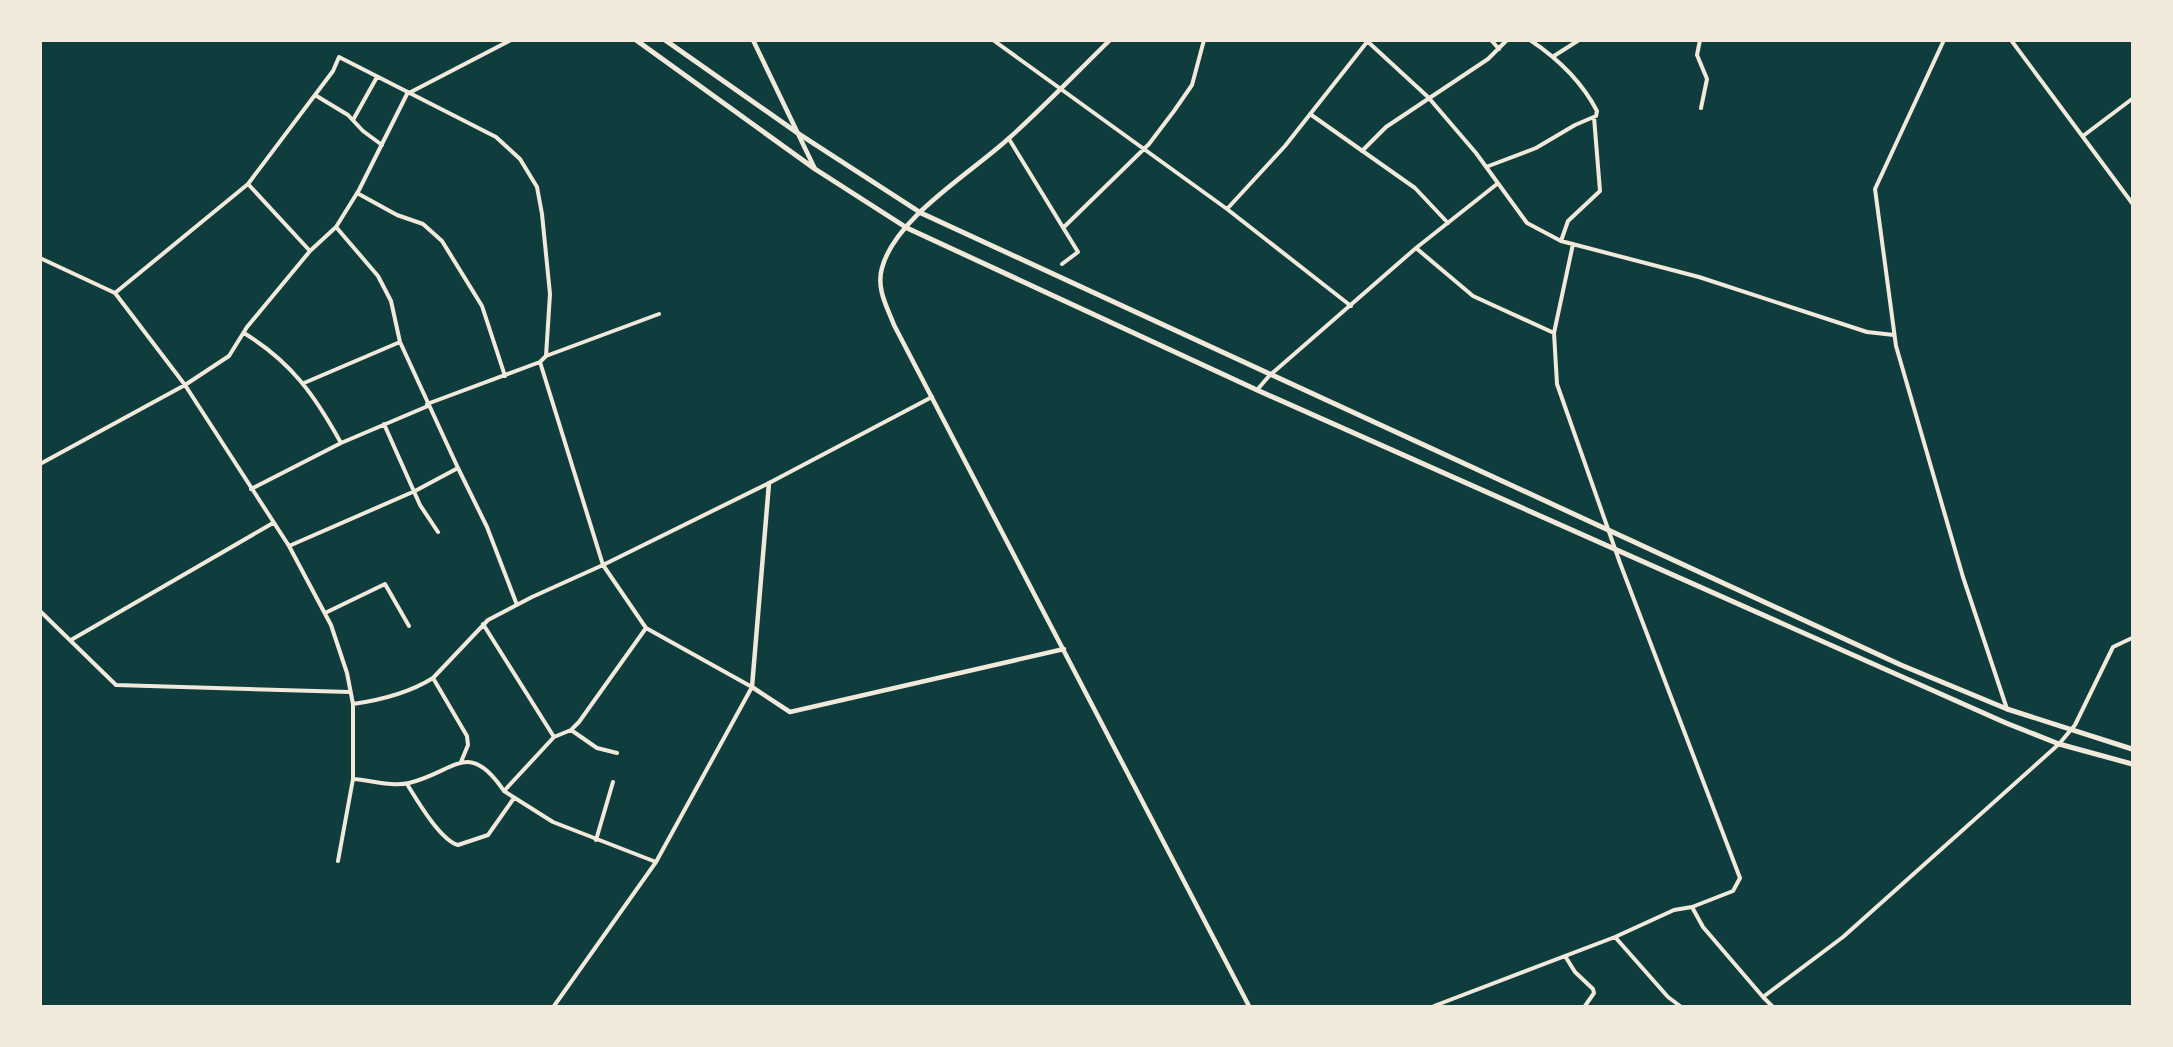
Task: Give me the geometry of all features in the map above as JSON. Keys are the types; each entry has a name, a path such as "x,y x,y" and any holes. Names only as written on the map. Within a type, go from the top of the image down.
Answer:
{"main road":[{"path":"636,40 815,169 907,228 1257,390 2006,723 2059,744 2133,764"},
{"path":"665,40 799,134 921,213 1269,376 1901,665 2007,709 2133,749"}],"street":[{"path":"40,464 185,385 229,356 244,333 310,251 336,227 357,193 407,94 511,40"},
{"path":"753,40 815,169"},
{"path":"993,40 1059,90 1227,209 1351,306"},
{"path":"1110,40 1009,139 921,213 907,228 887,256 881,270 881,291 894,325 1249,1006"},
{"path":"1064,227 1143,150 1187,93 1204,40"},
{"path":"1491,40 1499,49"},
{"path":"1362,151 1386,127 1488,59 1507,40"},
{"path":"1530,40 1554,56 1587,92 1597,111 1594,117 1600,191 1568,221 1561,241"},
{"path":"1554,56 1579,40"},
{"path":"1700,40 1697,55 1707,79 1701,108"},
{"path":"1944,40 1875,189 1894,335 1963,577 2007,709"},
{"path":"2011,40 2133,202"},
{"path":"1227,209 1285,146 1367,41 1428,97 1486,167 1527,223 1561,241 1699,277 1868,332 1894,335"},
{"path":"115,293 248,184 333,71 339,57 407,94 496,137 520,159 537,188 550,294 546,356"},
{"path":"353,120 377,77"},
{"path":"315,95 353,120 363,131 382,145"},
{"path":"2083,136 2133,99"},
{"path":"1310,114 1425,196 1448,223"},
{"path":"1486,167 1536,148 1594,117"},
{"path":"1009,139 1078,252 1062,264"},
{"path":"248,184 310,251"},
{"path":"1257,390 1269,376 1416,248 1497,184"},
{"path":"357,193 397,215 423,224 442,241 482,306 505,376"},
{"path":"336,227 378,276 391,301 400,342 487,527 517,605"},
{"path":"1434,1006 1615,937 1674,910 1692,907 1733,891 1740,878 1616,550 1557,384 1554,333 1573,244"},
{"path":"1416,248 1473,296 1554,333"},
{"path":"40,258 115,293 185,385 288,546 325,612 336,638 353,704 353,779 338,861"},
{"path":"250,489 341,443 428,405 540,362 546,356 659,314"},
{"path":"244,333 288,365 304,383 341,443"},
{"path":"304,383 400,342"},
{"path":"540,362 603,565 646,628 752,687 790,712 1064,649"},
{"path":"353,704 405,692 433,678 483,624 517,605 769,483 933,397"},
{"path":"384,424 425,513 438,532"},
{"path":"288,546 415,490 458,468"},
{"path":"554,1006 656,862 752,687 769,483"},
{"path":"71,640 273,523"},
{"path":"325,612 385,584 409,626"},
{"path":"40,611 116,685 350,692"},
{"path":"483,624 554,737"},
{"path":"504,791 554,737 571,730 646,628"},
{"path":"1762,997 1843,937 2059,744 2072,731 2114,646 2133,638"},
{"path":"433,678 468,736 468,746 461,762"},
{"path":"571,730 597,748 617,753"},
{"path":"353,779 407,784 461,762 472,762 489,769 504,791 553,822 656,862"},
{"path":"596,840 613,782"},
{"path":"407,784 427,815 448,839 458,845 488,835 514,798"},
{"path":"1692,907 1703,927 1772,1006"},
{"path":"1615,937 1668,997 1680,1006"},
{"path":"1565,956 1575,972 1593,988 1594,993 1585,1006"}]}
